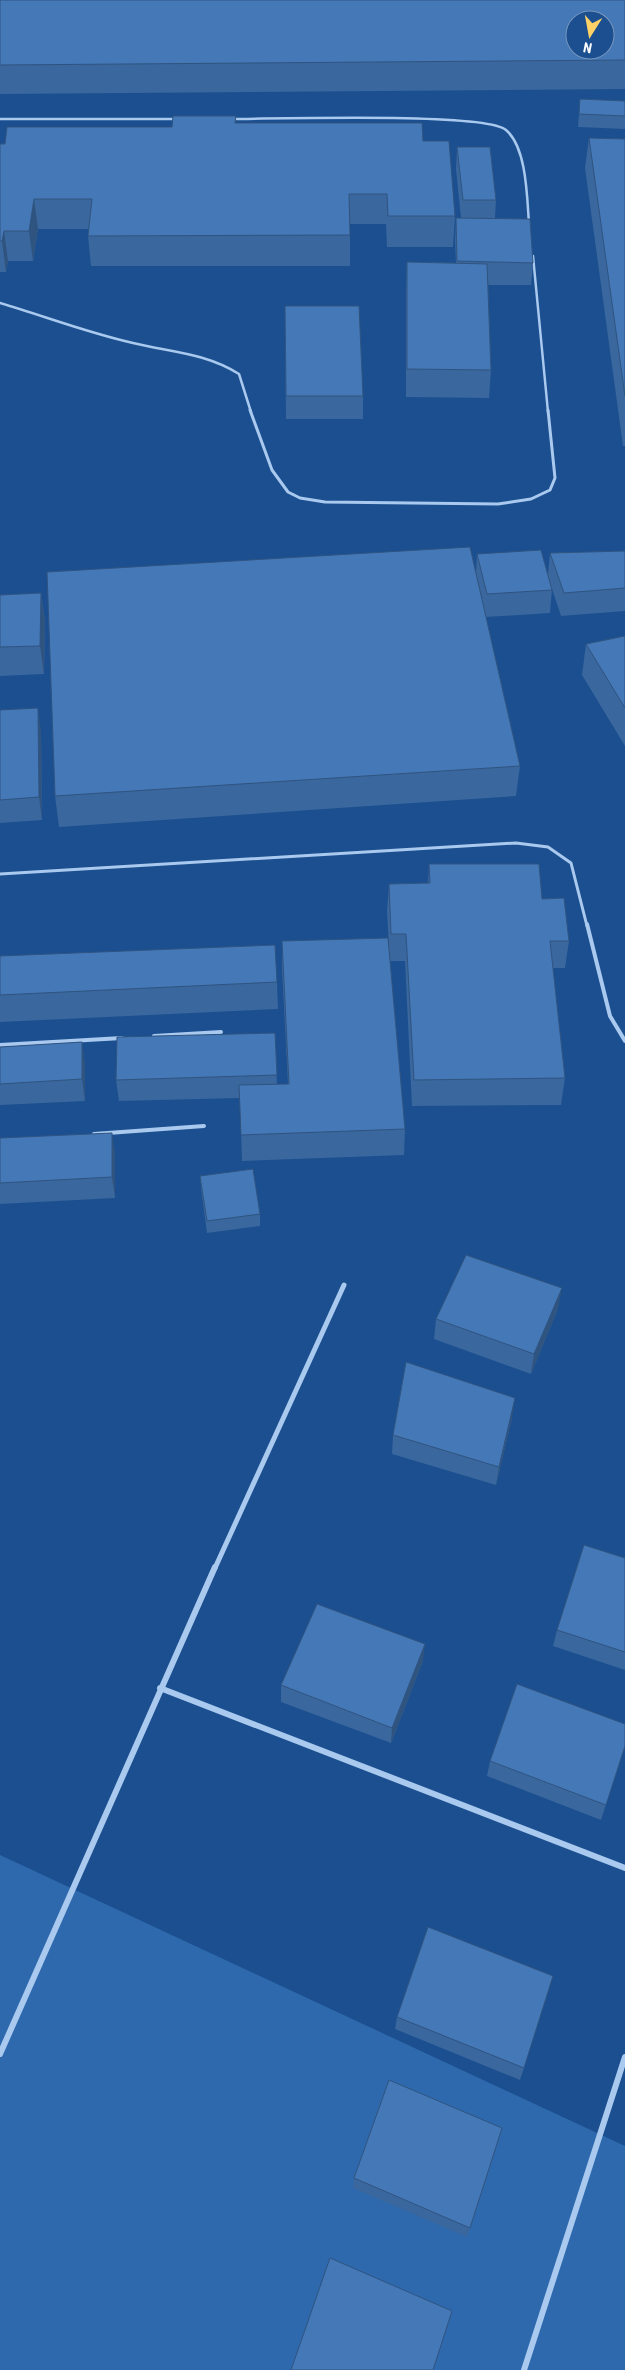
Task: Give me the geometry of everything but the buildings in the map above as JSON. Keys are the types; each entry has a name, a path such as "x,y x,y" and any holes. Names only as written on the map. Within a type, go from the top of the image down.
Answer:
{"street":[{"path":"0,2054 160,1688 344,1285"},
{"path":"160,1688 625,1868"},
{"path":"524,2370 625,2057"}],"lane":[{"path":"0,119 180,119"},
{"path":"230,119 439,119 480,121 506,129 517,146 524,170 530,230"},
{"path":"0,303 132,342 188,353 224,364 239,374 274,477 289,493 308,500 325,502 498,504 531,500 550,490 555,478 532,250"},
{"path":"0,874 516,843 548,847 571,862 610,1016 625,1041"},
{"path":"144,1036 222,1032"},
{"path":"0,1045 125,1038"},
{"path":"87,1134 204,1126"}],"shaded area":[{"path":"0,1855 625,2146 625,2370 0,2370"}]}
